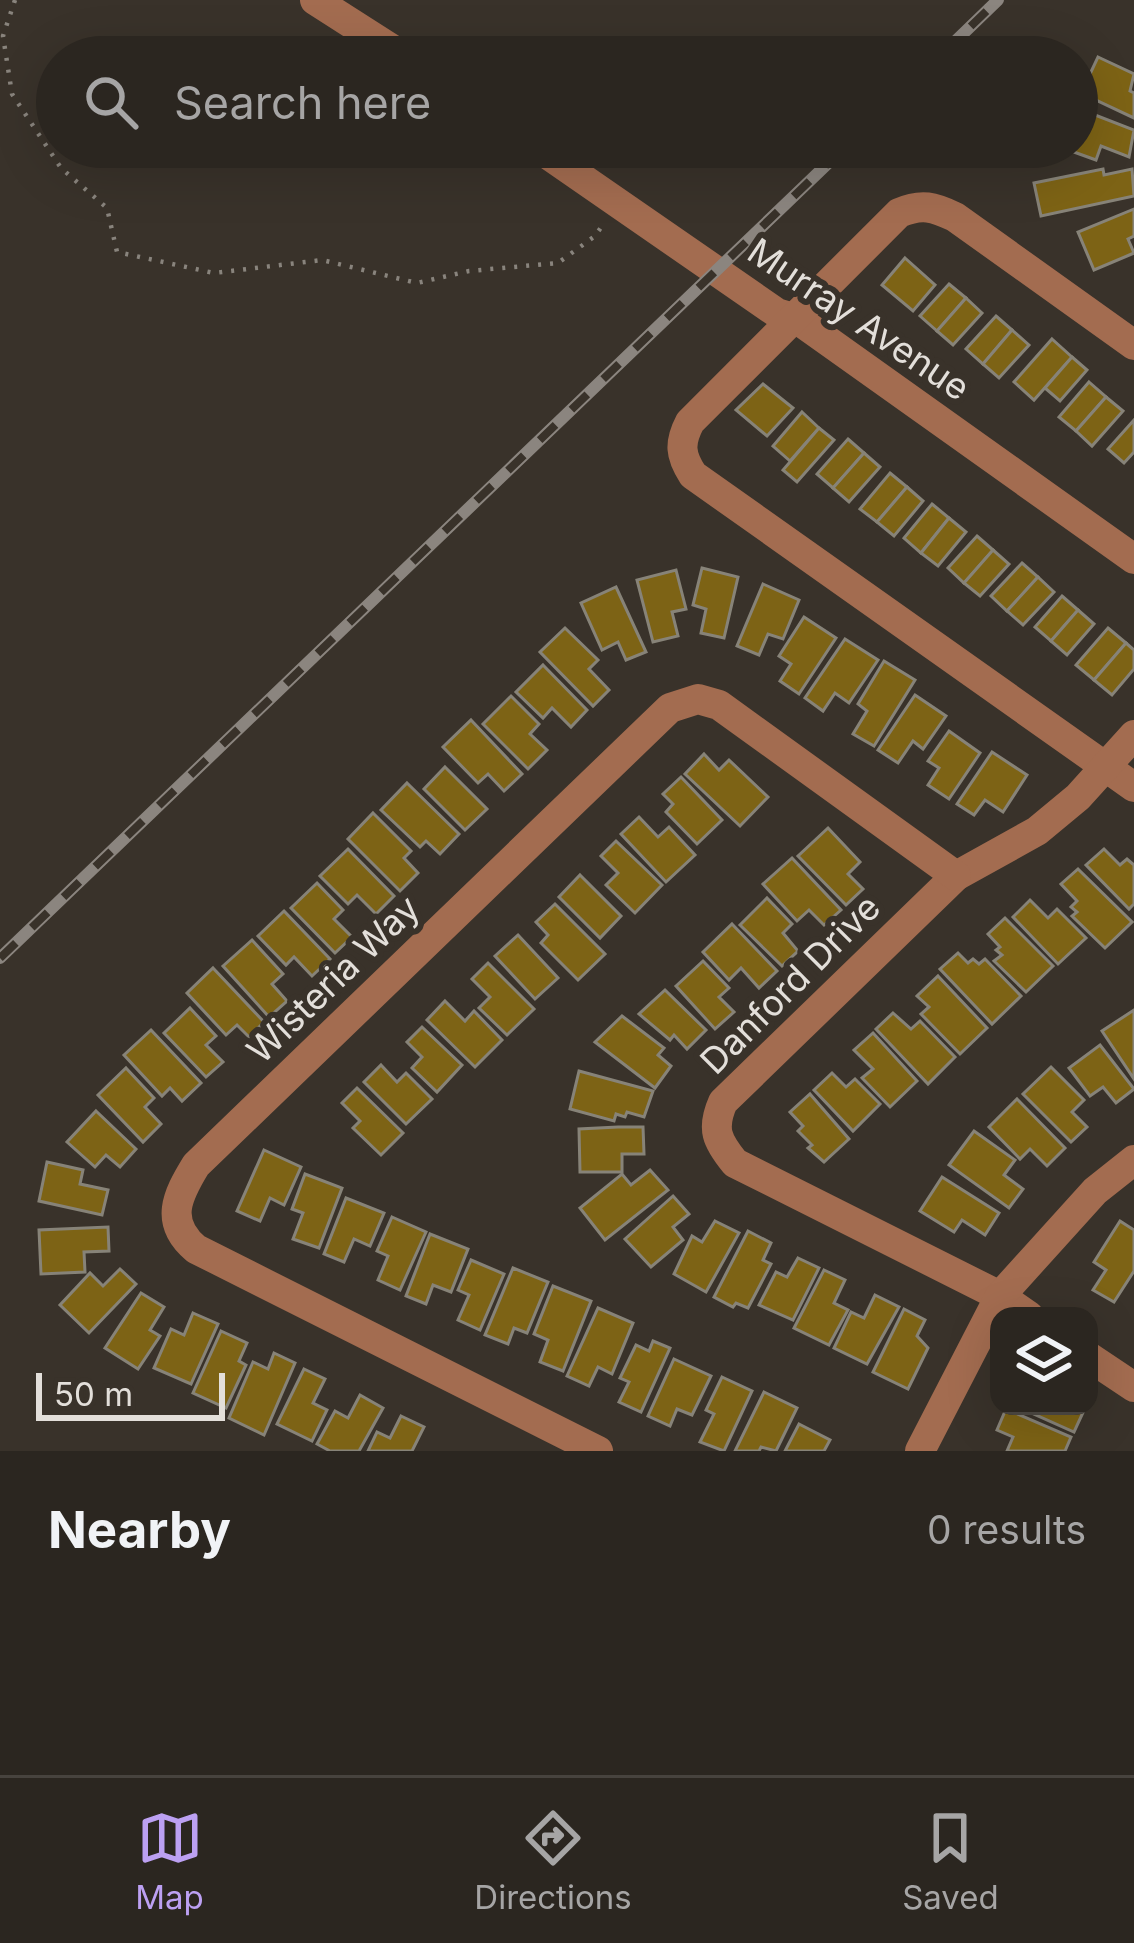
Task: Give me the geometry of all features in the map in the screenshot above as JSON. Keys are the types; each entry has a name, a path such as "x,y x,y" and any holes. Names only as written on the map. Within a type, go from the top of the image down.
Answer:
{"street":[{"path":"315,0 371,36"},
{"name":"Murray Avenue","path":"568,168 777,313 797,319 1134,559"},
{"path":"1134,345 955,217 932,206 914,206 899,213 690,422 681,439 682,459 693,475 1134,787"},
{"name":"Wisteria Way","path":"598,1451 196,1249 182,1238 174,1218 179,1192 196,1165 653,725 686,700 719,705 956,876"},
{"name":"Danford Drive","path":"1000,1296 734,1163 718,1142 715,1121 723,1102 956,876 1037,831 1078,797 1134,735"},
{"path":"920,1451 1000,1296 1095,1191 1134,1160"},
{"path":"1000,1296 1016,1307"},
{"path":"1098,1363 1134,1388"}],"path":[{"path":"15,0 3,36 12,94 36,130"},
{"path":"61,168 107,208 117,252 214,273 322,260 417,283 469,271 558,263 596,236 618,201"}],"building":[{"path":"1098,57 1134,74 1130,91 1134,93 1134,118 1098,101"},
{"path":"1098,116 1134,130 1129,157 1101,146 1098,154"},
{"path":"1103,169 1104,175 1132,169 1134,196 1041,216 1034,183"},
{"path":"1134,209 1134,236 1128,239 1134,253 1094,270 1078,232"},
{"path":"905,258 935,285 913,311 882,285"},
{"path":"949,284 966,298 937,331 920,316"},
{"path":"966,298 982,313 953,345 937,331"},
{"path":"996,316 1012,330 983,364 966,349"},
{"path":"1012,330 1029,345 999,378 983,364"},
{"path":"1052,339 1072,357 1034,400 1014,382"},
{"path":"1072,357 1087,370 1060,401 1045,388"},
{"path":"1089,382 1106,397 1076,431 1059,417"},
{"path":"763,384 793,408 767,436 736,410"},
{"path":"1106,397 1123,411 1092,446 1076,431"},
{"path":"802,412 819,428 790,461 773,446"},
{"path":"1134,420 1134,452 1124,463 1108,449"},
{"path":"819,428 834,440 797,482 783,470"},
{"path":"848,439 864,453 833,488 817,474"},
{"path":"864,453 880,467 849,502 833,488"},
{"path":"890,473 907,487 877,522 860,509"},
{"path":"907,487 923,501 894,536 877,522"},
{"path":"932,504 949,518 921,553 904,538"},
{"path":"949,518 966,532 938,566 921,553"},
{"path":"977,536 993,550 964,583 948,568"},
{"path":"993,550 1009,564 980,596 964,583"},
{"path":"1022,563 1038,577 1007,611 991,596"},
{"path":"702,568 738,577 724,638 701,633 706,609 693,605"},
{"path":"676,570 686,609 672,612 678,636 653,642 637,580"},
{"path":"1038,577 1054,592 1023,625 1007,611"},
{"path":"763,584 799,600 783,639 768,634 759,655 737,646"},
{"path":"616,587 646,652 626,660 618,642 602,650 581,603"},
{"path":"1062,596 1078,610 1051,641 1035,627"},
{"path":"1078,610 1094,624 1067,655 1051,641"},
{"path":"804,617 836,638 799,694 780,681 791,664 779,656"},
{"path":"565,628 598,660 589,669 609,690 593,706 540,652"},
{"path":"1108,628 1126,643 1094,680 1076,665"},
{"path":"845,639 878,660 849,703 835,693 823,711 805,698"},
{"path":"1126,643 1134,650 1134,669 1112,695 1094,680"},
{"path":"884,661 915,680 874,746 853,734 867,711 858,704"},
{"path":"543,665 587,710 571,727 552,708 543,718 516,692"},
{"path":"915,695 946,716 923,749 913,741 898,763 878,750"},
{"path":"511,696 539,724 530,734 547,750 528,769 483,724"},
{"path":"471,720 522,774 504,791 488,774 478,783 443,747"},
{"path":"949,731 980,753 949,799 928,785 939,768 928,761"},
{"path":"992,752 1027,775 1003,812 985,800 974,815 957,804"},
{"path":"704,754 719,770 729,760 768,797 740,826 685,774"},
{"path":"445,767 487,809 465,830 424,789"},
{"path":"681,777 722,820 697,844 666,812 673,804 663,794"},
{"path":"407,783 459,834 440,854 426,841 420,847 381,810"},
{"path":"373,813 411,851 404,858 418,873 400,891 348,839"},
{"path":"639,817 658,837 669,827 695,855 666,882 621,834"},
{"path":"828,828 860,862 848,874 863,889 846,905 798,856"},
{"path":"616,841 662,885 635,913 606,885 618,873 601,856"},
{"path":"348,849 394,896 376,914 357,895 348,904 320,876"},
{"path":"1104,849 1120,865 1127,859 1134,865 1134,904 1129,909 1086,865"},
{"path":"792,858 841,910 824,925 809,910 797,921 763,884"},
{"path":"1078,869 1132,922 1105,948 1072,916 1077,912 1071,907 1077,901 1061,884"},
{"path":"580,875 621,916 600,938 559,897"},
{"path":"317,883 343,910 334,919 352,937 335,953 291,908"},
{"path":"767,898 792,924 783,933 798,951 782,966 740,925"},
{"path":"1030,900 1048,918 1057,909 1086,938 1058,964 1013,917"},
{"path":"555,904 605,954 578,980 541,943 548,935 536,922"},
{"path":"284,911 330,959 312,976 294,957 286,965 258,936"},
{"path":"1005,918 1053,966 1026,992 994,961 1002,955 988,934"},
{"path":"732,924 777,971 759,988 741,968 729,980 703,952"},
{"path":"518,935 558,978 535,999 495,956"},
{"path":"252,940 283,974 272,984 287,1001 269,1017 223,966"},
{"path":"958,953 968,963 985,959 1021,996 992,1024 940,969"},
{"path":"703,961 729,988 719,997 734,1012 715,1029 676,986"},
{"path":"488,963 534,1009 507,1035 479,1008 490,997 472,979"},
{"path":"213,968 264,1022 249,1037 237,1025 226,1035 187,993"},
{"path":"938,976 987,1028 960,1054 921,1014 929,1007 917,996"},
{"path":"665,990 706,1030 687,1049 674,1035 670,1040 639,1014"},
{"path":"445,1001 465,1021 474,1011 502,1040 475,1067 427,1020"},
{"path":"190,1008 216,1036 206,1045 223,1062 206,1077 164,1033"},
{"path":"1134,1010 1134,1079 1102,1031"},
{"path":"893,1013 911,1029 920,1021 955,1057 928,1084 876,1029"},
{"path":"622,1016 664,1048 658,1055 671,1066 655,1088 595,1042"},
{"path":"422,1027 462,1065 437,1092 412,1068 422,1057 407,1042"},
{"path":"151,1030 201,1083 182,1101 170,1088 162,1096 124,1055"},
{"path":"873,1033 917,1081 890,1107 862,1078 873,1069 854,1050"},
{"path":"1100,1045 1134,1089 1116,1103 1103,1087 1090,1096 1069,1068"},
{"path":"381,1065 397,1082 406,1073 432,1099 406,1124 364,1082"},
{"path":"1051,1067 1084,1100 1072,1112 1087,1127 1071,1142 1023,1094"},
{"path":"126,1068 154,1098 145,1107 161,1124 143,1142 98,1095"},
{"path":"579,1071 653,1091 644,1117 627,1112 625,1117 616,1114 614,1121 570,1109"},
{"path":"832,1073 846,1087 855,1079 880,1104 853,1131 814,1090"},
{"path":"357,1088 403,1133 381,1155 353,1128 360,1121 342,1103"},
{"path":"810,1094 849,1139 824,1162 808,1148 812,1145 798,1131 803,1126 790,1112"},
{"path":"1017,1099 1065,1148 1047,1166 1030,1149 1020,1159 989,1127"},
{"path":"96,1111 136,1149 120,1167 106,1155 95,1167 67,1142"},
{"path":"643,1127 644,1154 622,1154 622,1172 580,1172 579,1129"},
{"path":"974,1131 1015,1160 1004,1175 1023,1189 1009,1208 949,1165"},
{"path":"264,1150 301,1167 284,1205 270,1198 260,1221 237,1211"},
{"path":"47,1162 83,1170 80,1184 108,1190 102,1215 39,1201"},
{"path":"650,1170 668,1190 605,1240 580,1208 622,1174 631,1185"},
{"path":"305,1174 342,1188 319,1248 293,1239 303,1213 292,1209"},
{"path":"942,1177 999,1213 985,1235 962,1220 954,1232 920,1211"},
{"path":"673,1196 689,1214 673,1227 683,1240 651,1267 625,1239"},
{"path":"346,1198 384,1213 370,1246 354,1239 344,1262 324,1254"},
{"path":"392,1217 426,1232 400,1290 378,1280 388,1256 377,1251"},
{"path":"715,1221 739,1233 706,1292 674,1274 692,1236 702,1242"},
{"path":"1120,1221 1134,1230 1134,1271 1114,1302 1093,1290 1106,1270 1094,1262"},
{"path":"108,1227 109,1251 84,1252 85,1272 41,1274 39,1230"},
{"path":"748,1231 771,1243 763,1260 771,1264 748,1308 736,1303 733,1307 714,1297"},
{"path":"430,1234 468,1249 451,1292 433,1285 426,1304 406,1296"},
{"path":"798,1258 819,1268 793,1320 759,1305 776,1272 787,1277"},
{"path":"471,1260 504,1274 480,1330 458,1320 469,1295 458,1290"},
{"path":"513,1268 548,1282 527,1333 514,1328 508,1344 485,1335"},
{"path":"120,1269 136,1284 89,1333 60,1305 90,1273 103,1286"},
{"path":"824,1270 845,1280 834,1303 848,1310 829,1345 794,1328"},
{"path":"553,1286 591,1301 563,1371 540,1362 548,1340 534,1334"},
{"path":"141,1293 164,1307 150,1330 160,1336 138,1369 105,1348"},
{"path":"875,1295 899,1307 867,1364 834,1348 851,1312 864,1318"},
{"path":"598,1308 633,1323 612,1374 598,1367 589,1386 567,1376"},
{"path":"904,1309 925,1320 917,1336 928,1348 908,1389 873,1372"},
{"path":"193,1313 218,1324 191,1384 154,1368 171,1329 184,1335"},
{"path":"221,1331 247,1343 239,1361 246,1365 226,1408 193,1393"},
{"path":"653,1341 670,1348 641,1412 619,1402 629,1382 620,1378 636,1345 649,1351"},
{"path":"274,1353 295,1363 264,1435 229,1418 253,1362 268,1369"},
{"path":"674,1359 711,1376 692,1415 677,1409 670,1426 648,1416"},
{"path":"304,1369 325,1379 313,1403 327,1410 312,1441 277,1424"},
{"path":"722,1377 752,1391 724,1451 700,1442 714,1414 706,1410"},
{"path":"764,1392 797,1408 776,1451 761,1447 759,1451 735,1451"},
{"path":"360,1395 383,1408 359,1451 330,1451 317,1444 335,1411 348,1418"},
{"path":"1003,1415 1020,1415 1071,1437 1065,1451 1007,1451 1013,1437 997,1430"},
{"path":"1036,1415 1082,1415 1074,1432"},
{"path":"401,1416 424,1427 412,1451 368,1451 377,1432 390,1438"},
{"path":"799,1424 830,1440 824,1451 785,1451"}],"railway":[{"path":"961,36 998,0"},
{"path":"0,958 823,168"}]}
